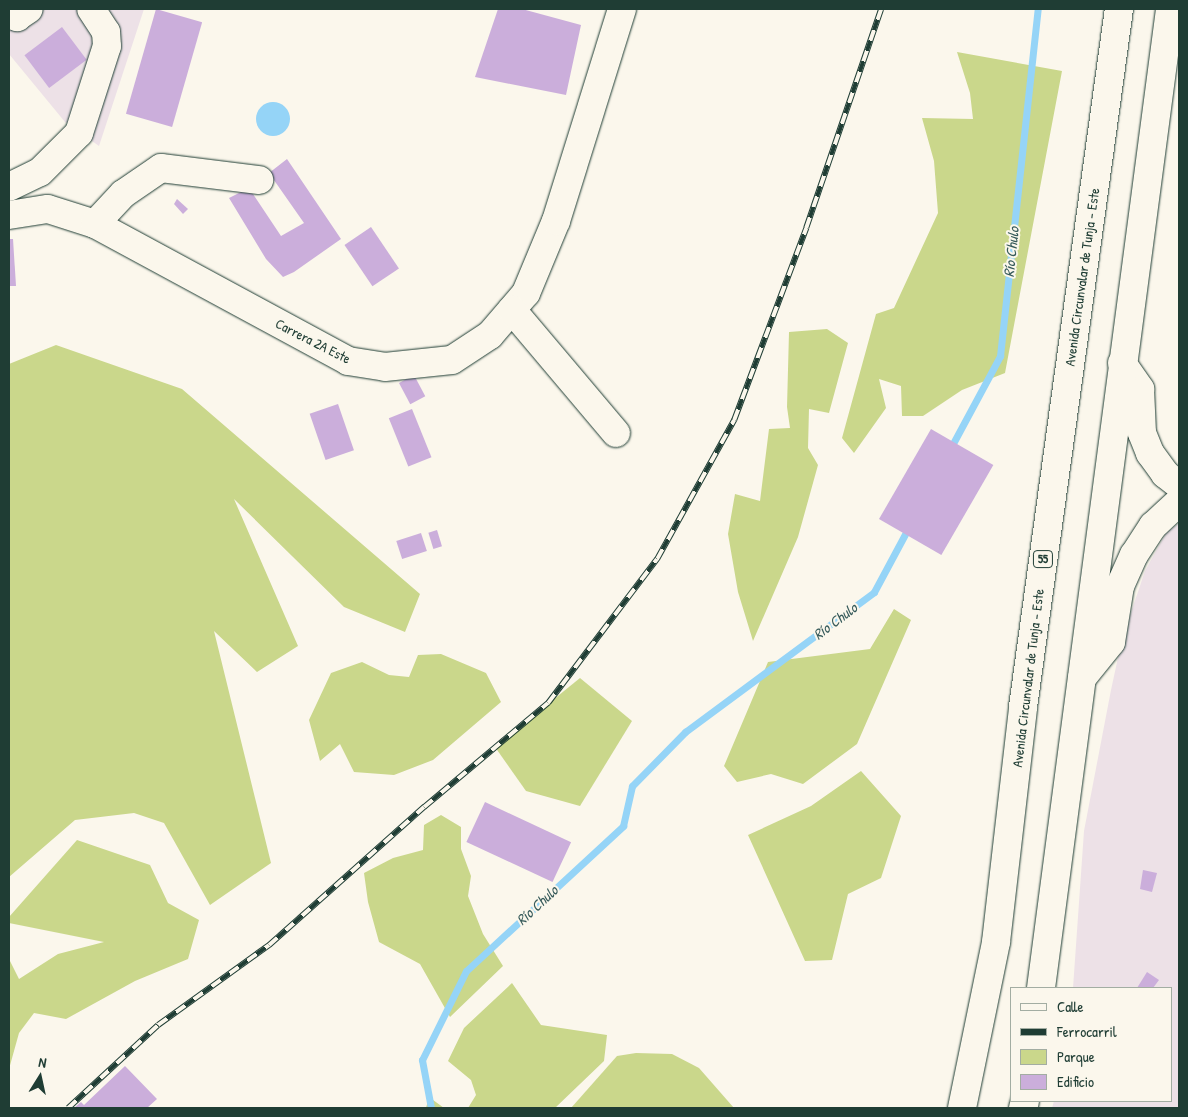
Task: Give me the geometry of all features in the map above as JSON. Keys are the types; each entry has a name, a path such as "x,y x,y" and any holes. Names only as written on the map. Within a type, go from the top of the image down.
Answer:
{"main road":[{"path":"9,14 18,17 29,9"},
{"path":"9,187 40,172 80,132 107,46 106,32 91,9"},
{"name":"Carrera 2A Este","path":"9,215 48,209 95,224 348,361 385,367 452,360 490,335 526,293 556,221 622,9"},
{"name":"Avenida Circunvalar de Tunja - Este","path":"962,1108 996,942 1025,697 1119,9"},
{"path":"1040,987 1170,9"},
{"path":"95,224 123,194 151,172 161,168 259,180"},
{"path":"512,310 616,433"},
{"path":"1122,363 1140,389 1142,433 1150,453 1165,474 1179,485"},
{"path":"1082,678 1111,642 1120,586 1134,555 1153,526 1179,502"}],"shaded area":[{"path":"9,9 144,9 99,146 65,122 9,54"},
{"path":"1179,523 1179,1108 1052,1108 1054,1102 1173,1102 1173,987 1073,987 1084,831 1111,690 1122,639 1145,571 1166,533"}],"green space":[{"path":"957,52 1062,71 1005,373 962,390 923,416 902,416 901,386 879,379 886,408 854,453 842,438 876,314 894,308 938,213 934,161 922,118 973,119 970,93"},
{"path":"827,329 848,343 829,413 809,409 808,448 818,465 798,537 753,641 738,592 728,534 735,494 760,501 769,429 790,428 787,407 789,332"},
{"path":"56,345 182,389 420,594 405,632 344,607 234,499 298,646 257,672 214,631 271,863 210,905 164,823 134,813 75,820 9,877 9,364"},
{"path":"894,609 911,620 857,744 803,784 771,774 737,782 724,766 768,662 870,649"},
{"path":"441,654 486,673 501,702 433,760 394,775 354,772 340,744 320,761 309,720 331,673 362,662 389,675 409,677 418,655"},
{"path":"580,678 632,721 580,806 526,791 495,747"},
{"path":"861,771 901,816 881,878 848,894 832,960 805,961 748,835 811,806"},
{"path":"441,815 461,827 461,849 471,876 468,896 483,934 503,966 450,1017 420,964 379,942 368,902 364,873 393,858 423,850 424,825"},
{"path":"77,840 150,865 168,903 199,920 188,959 135,981 66,1019 34,1013 19,1033 9,1069 9,959 19,979 58,954 104,942 9,923 9,917"},
{"path":"512,983 541,1025 607,1035 604,1061 555,1108 468,1108 476,1095 471,1080 448,1061 464,1028"},
{"path":"636,1053 672,1054 699,1068 734,1108 571,1108 617,1056"},
{"path":"429,1097 444,1108 426,1108"}],"water":[{"path":"273,102 280,103 285,107 289,112 289,126 285,131 280,135 273,136 266,135 261,131 257,126 256,119 257,112 261,107 266,103"}],"building":[{"path":"156,9 202,22 172,127 126,114"},
{"path":"498,9 522,9 581,25 566,95 475,77"},
{"path":"62,27 87,60 49,88 24,55"},
{"path":"287,159 341,239 294,272 283,277 266,259 229,198 249,188 281,236 304,223 269,173"},
{"path":"177,199 188,209 183,214 174,204"},
{"path":"371,227 399,268 372,286 344,245"},
{"path":"9,239 13,239 16,286 9,286"},
{"path":"414,375 425,396 410,404 399,383"},
{"path":"338,404 354,450 326,460 310,414"},
{"path":"412,409 431,457 408,467 389,418"},
{"path":"931,429 993,465 941,555 879,519"},
{"path":"437,530 442,546 433,549 428,533"},
{"path":"421,533 427,551 402,559 396,541"},
{"path":"485,802 571,842 553,882 466,842"},
{"path":"1143,870 1157,873 1152,892 1140,889"},
{"path":"1147,972 1159,980 1154,987 1138,987"},
{"path":"125,1066 157,1099 147,1108 74,1108 81,1102 84,1105"}],"waterway":[{"name":"Río Chulo","path":"950,449 1000,356 1038,9"},
{"name":"Río Chulo","path":"431,1108 422,1060 466,971 623,826 632,786 685,732 874,592 910,525"}],"railway":[{"path":"68,1108 158,1025 269,945 424,807 548,703 657,559 734,420 806,228 881,9"}]}
